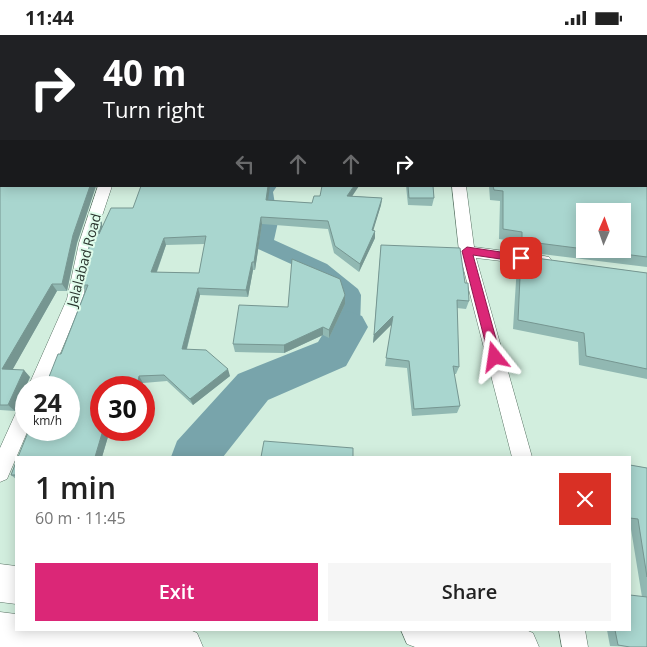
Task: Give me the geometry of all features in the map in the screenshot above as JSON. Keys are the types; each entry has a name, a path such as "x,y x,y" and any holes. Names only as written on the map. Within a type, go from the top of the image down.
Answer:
{"main road":[{"path":"0,583 15,585"},
{"path":"430,631 473,636 519,647"},
{"path":"0,632 50,642 183,647"}],"street":[{"name":"Jalalabad Road","path":"42,376 75,299 86,243 105,187"},
{"path":"459,187 467,251 522,456"},
{"path":"467,251 562,263"},
{"path":"0,472 15,437"},
{"path":"572,631 575,647"}],"building":[{"path":"0,187 90,187 73,235 62,284 52,284 2,369 24,370 21,376 15,376 15,390 8,405 0,405"},
{"path":"141,187 268,187 266,200 312,203 314,196 320,196 322,187 353,187 347,196 382,198 372,230 375,231 360,264 335,246 328,221 261,217 254,262 252,262 246,290 198,288 182,349 206,350 228,369 190,399 164,375 90,376 90,441 100,441 95,456 18,456 25,441 80,441 80,376 49,376 58,354 61,354 88,285 82,285 91,236 98,215 99,234 111,208 133,208","holes":["206,236 199,273 151,272 164,238"]},
{"path":"408,187 433,187 434,198 409,198"},
{"path":"493,187 647,187 647,257 631,255 631,203 576,203 576,248 522,241 522,232 503,229 503,191 494,190"},
{"path":"381,245 460,248 465,283 468,283 469,301 457,300 459,367 453,366 460,406 414,409 409,361 386,358 393,316 374,335"},
{"path":"521,256 647,273 647,369 586,356 584,333 518,320"},
{"path":"292,259 340,279 345,295 329,330 323,327 284,345 233,344 239,305 288,307"},
{"path":"264,441 353,448 353,456 261,456"},
{"path":"15,465 15,475 11,475"},
{"path":"631,465 647,468 647,577 638,519 631,518"},
{"path":"631,595 647,597 647,647 618,645 615,631 631,631"}],"waterway":[{"path":"267,187 264,191 268,222 263,243 320,269 350,295 348,327"},
{"path":"195,456 253,387 332,354 348,327"}],"route":[{"path":"495,357 467,251 521,258"}]}
